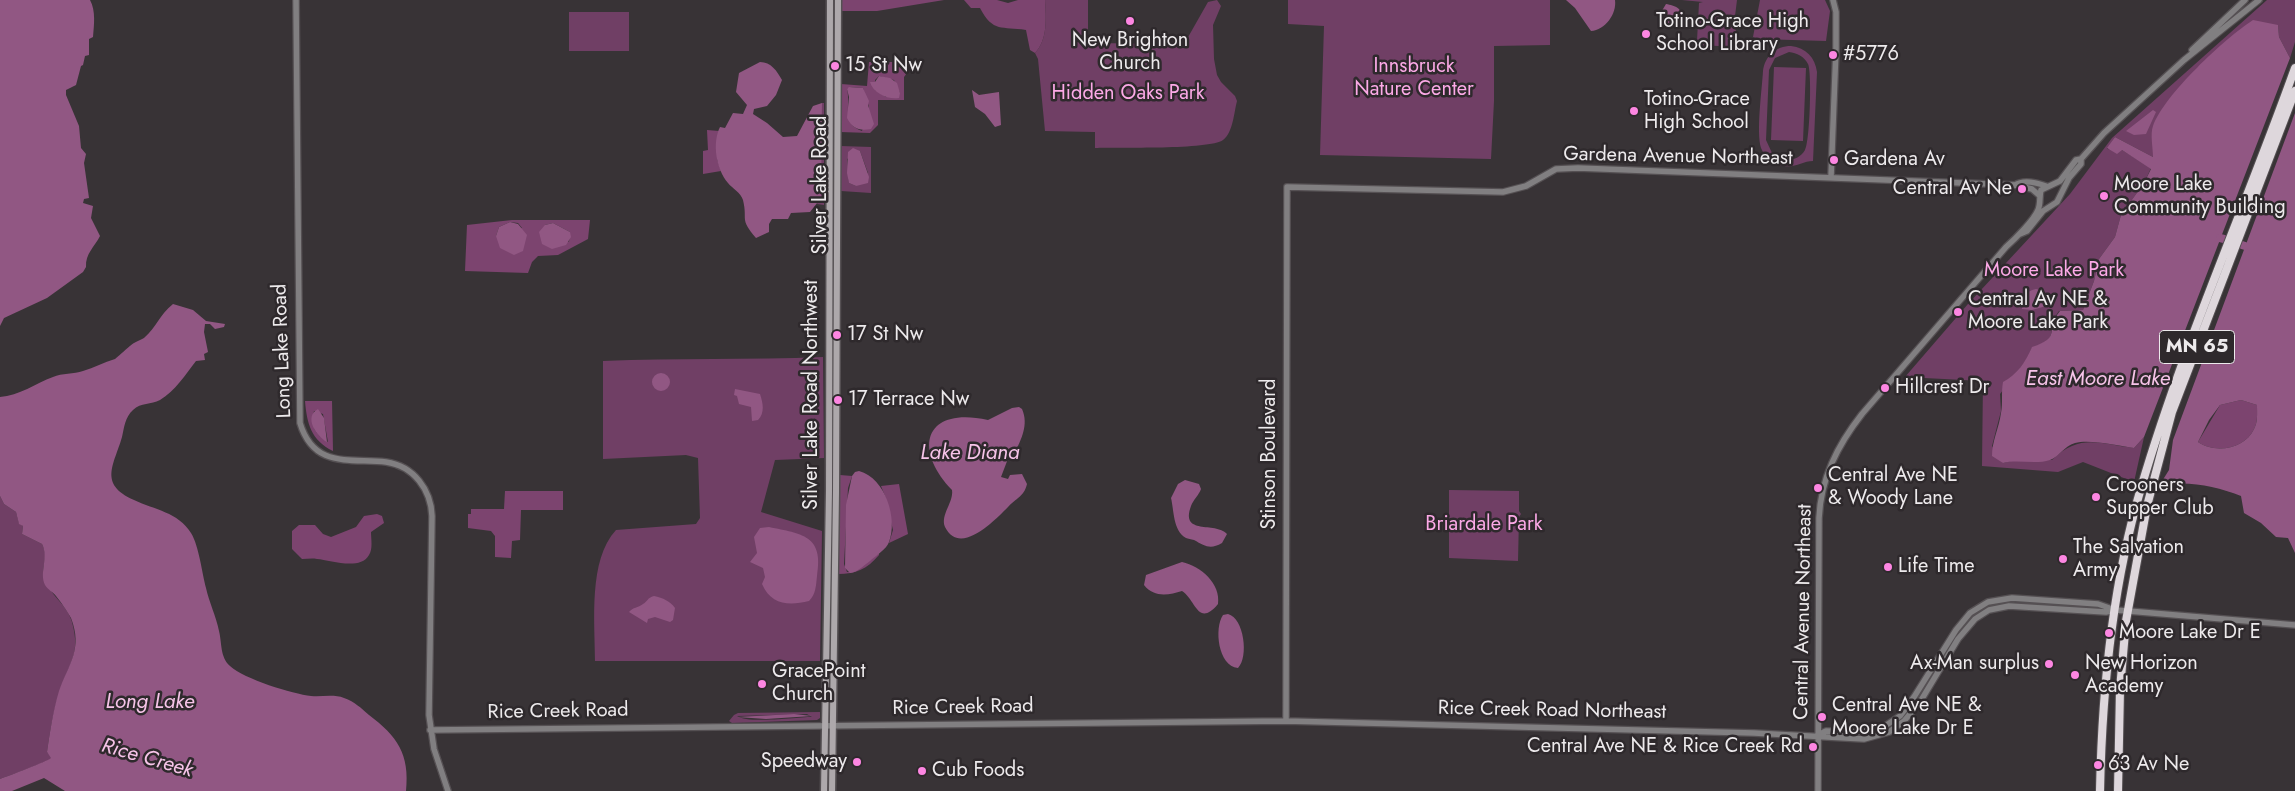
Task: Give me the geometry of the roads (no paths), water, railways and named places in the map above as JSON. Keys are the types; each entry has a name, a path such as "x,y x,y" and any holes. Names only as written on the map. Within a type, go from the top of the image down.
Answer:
{"highway":[{"name":"MN 65","path":"2100,791 2103,718 2115,610 2132,523 2156,436 2295,68"},
{"name":"MN 65","path":"2118,791 2120,689 2127,611 2146,506 2172,412 2295,91"}],"main road":[{"name":"Silver Lake Road Northwest","path":"824,791 829,481 830,0"},
{"name":"Silver Lake Road","path":"832,791 837,432 838,0"}],"street":[{"name":"Long Lake Road","path":"296,0 300,423 306,437 322,453 342,461 395,464 414,476 428,495 432,516 428,709 430,730 448,791"},
{"path":"1831,177 1836,49 1836,12 1833,0"},
{"path":"2081,159 2081,164 2060,194 2057,202 2051,205 2045,204 2040,198 2042,190 2060,181 2076,160 2081,159 2104,133 2184,60 2245,0"},
{"path":"2184,60 2207,44 2259,0"},
{"name":"Gardena Avenue Northeast","path":"1287,187 1502,192 1526,186 1556,169 1578,168 2015,184 2032,189 2040,198"},
{"path":"2015,184 2020,182 2036,183 2055,187 2060,194"},
{"name":"Stinson Boulevard","path":"1286,721 1287,187"},
{"name":"Central Avenue Northeast","path":"2020,234 2020,230 2038,212 2040,198"},
{"name":"Central Avenue Northeast","path":"1818,791 1819,518 1821,496 1830,466 1843,438 1862,414 2006,247 2020,234 2027,231 2043,211 2051,205"},
{"name":"Rice Creek Road Northeast","path":"1818,735 1826,731 1865,731 1885,726 1900,716 1956,630 1970,613 1988,602 2012,598 2098,604 2115,610"},
{"name":"Rice Creek Road Northeast","path":"1286,721 1818,735 1826,738 1864,739 1882,735 1899,726 1920,702 1958,639 1975,619 1989,610 2009,606 2106,612 2115,610"},
{"path":"2115,610 2295,625"},
{"name":"Rice Creek Road","path":"430,730 1286,721"}],"water":[{"path":"0,0 90,0 92,4 94,23 93,37 89,39 89,55 85,56 76,85 66,90 66,95 79,126 81,148 86,154 84,163 89,198 84,199 83,203 93,206 91,218 100,236 89,254 83,272 47,298 4,318 0,326"},
{"path":"1566,0 1615,0 1615,5 1609,20 1601,28 1591,31 1575,8"},
{"path":"1666,4 1675,6 1681,12 1682,19 1676,26 1664,23 1660,14"},
{"name":"East Moore Lake","path":"2253,20 2278,25 2279,37 2290,58 2144,437 2134,448 2096,442 2081,442 2071,444 2050,460 2003,463 1992,456 2002,409 2003,382 2013,376 2032,347 2047,340 2052,332 2055,318 2060,311 2083,310 2094,281 2099,259 2115,237 2121,215 2144,183 2151,169 2122,150 2117,154 2107,148 2115,137 2153,157 2152,129 2170,99 2182,83 2212,53"},
{"path":"760,62 770,65 776,70 782,80 776,95 767,106 754,109 753,114 783,137 797,136 813,106 822,103 821,198 810,212 791,213 788,219 772,219 769,224 769,232 756,238 746,223 742,197 728,183 721,171 716,156 716,141 720,127 725,128 733,113 743,114 747,105 736,92 739,73"},
{"path":"879,76 890,78 897,83 900,93 899,98 886,97 874,89 870,82 875,82"},
{"path":"849,87 863,88 869,101 868,105 874,124 871,129 863,130 857,128 847,118 849,97 847,89"},
{"path":"972,90 979,95 999,92 1001,125 995,127 985,114 975,107"},
{"path":"2153,110 2156,112 2146,134 2134,135 2126,131"},
{"path":"2295,113 2295,553 2288,538 2276,537 2261,523 2244,513 2241,496 2221,489 2200,485 2169,484 2159,486 2169,470 2173,440","holes":["2241,400 2257,405 2255,426 2250,436 2244,441 2237,445 2221,448 2205,446 2198,442 2209,420 2220,405"]},
{"path":"853,148 860,151 869,177 868,183 856,186 849,183 847,173 848,152"},
{"path":"510,222 518,224 527,235 523,251 514,255 500,248 496,236 499,227"},
{"path":"553,223 570,232 571,237 566,245 552,249 542,244 539,232 545,225"},
{"path":"2036,289 2040,290 2053,304 2032,310 2022,309 2025,296"},
{"name":"Long Lake","path":"173,304 193,310 206,321 225,324 224,327 215,329 210,324 205,324 204,332 208,352 204,354 205,360 196,361 171,392 160,400 136,407 130,413 125,423 113,465 112,480 123,494 180,520 191,533 200,560 207,593 218,625 224,658 230,666 257,681 281,689 311,696 340,697 358,705 387,731 400,747 406,766 406,791 65,791 44,778 12,791 0,791 0,779 51,758 47,752 53,714 59,691 73,656 76,639 71,618 43,580 45,554 42,544 22,534 23,526 19,524 16,512 4,504 0,496 0,397 21,392 57,376 83,371 115,359 132,344 144,338 164,312"},
{"path":"657,373 665,373 670,378 668,389 657,391 652,386 652,378"},
{"path":"735,389 760,394 763,404 758,420 752,421 751,407 739,404 737,396 734,395"},
{"name":"Lake Diana","path":"1019,407 1022,409 1025,421 1023,432 1015,453 1009,456 1001,477 1008,479 1010,475 1022,474 1027,484 1024,492 995,520 977,533 959,538 951,535 945,527 944,518 951,499 952,490 939,474 932,459 929,446 931,434 938,425 950,419 967,417 988,420 1012,408"},
{"path":"318,409 324,418 327,442 319,436 313,427 312,417"},
{"path":"859,471 868,475 883,491 891,512 892,523 888,545 856,571 850,573 845,568 846,505 852,476 855,472"},
{"path":"1185,480 1199,484 1201,489 1191,506 1190,521 1194,525 1222,530 1227,534 1222,543 1214,546 1201,544 1182,535 1176,525 1171,498 1178,484"},
{"path":"769,527 801,535 814,544 818,562 815,589 809,601 788,603 776,600 770,596 762,584 765,577 763,568 750,562 757,553 754,537 760,528"},
{"path":"1182,562 1196,567 1213,583 1218,597 1218,604 1211,611 1202,613 1182,591 1172,594 1157,594 1144,585 1146,575"},
{"path":"654,596 666,600 675,608 673,620 670,622 655,617 648,619 647,623 629,612"},
{"path":"1228,614 1238,623 1243,638 1243,655 1238,668 1231,666 1226,661 1220,646 1220,621 1223,615"},
{"path":"794,714 812,716 766,719 737,717"}],"waterway":[{"path":"2220,238 2224,239"}],"place":[{"name":"New Brighton Church","path":"1130,21"},
{"name":"Totino-Grace High School Library","path":"1646,34"},
{"name":"#5776","path":"1833,55"},
{"name":"15 St Nw","path":"835,66"},
{"name":"Totino-Grace High School","path":"1634,111"},
{"name":"Gardena Av","path":"1834,160"},
{"name":"Central Av Ne","path":"2022,189"},
{"name":"Moore Lake Community Building","path":"2104,196"},
{"name":"Central Av NE & Moore Lake Park","path":"1958,312"},
{"name":"17 St Nw","path":"837,335"},
{"name":"Hillcrest Dr","path":"1885,388"},
{"name":"17 Terrace Nw","path":"838,400"},
{"name":"Central Ave NE & Woody Lane","path":"1818,488"},
{"name":"Crooners Supper Club","path":"2096,497"},
{"name":"The Salvation Army","path":"2063,559"},
{"name":"Life Time","path":"1888,567"},
{"name":"Moore Lake Dr E","path":"2109,633"},
{"name":"Ax-Man surplus","path":"2049,664"},
{"name":"New Horizon Academy","path":"2075,675"},
{"name":"GracePoint Church","path":"762,684"},
{"name":"Central Ave NE & Moore Lake Dr E","path":"1822,717"},
{"name":"Central Ave NE & Rice Creek Rd","path":"1813,747"},
{"name":"Speedway","path":"857,762"},
{"name":"63 Av Ne","path":"2098,765"},
{"name":"Cub Foods","path":"922,771"}],"park label":[{"name":"Innsbruck Nature Center","path":"1414,78"},
{"name":"Hidden Oaks Park","path":"1128,94"},
{"name":"Moore Lake Park","path":"2054,271"},
{"name":"Briardale Park","path":"1484,525"}],"water label":[{"name":"Rice Creek","path":"147,759"}]}
